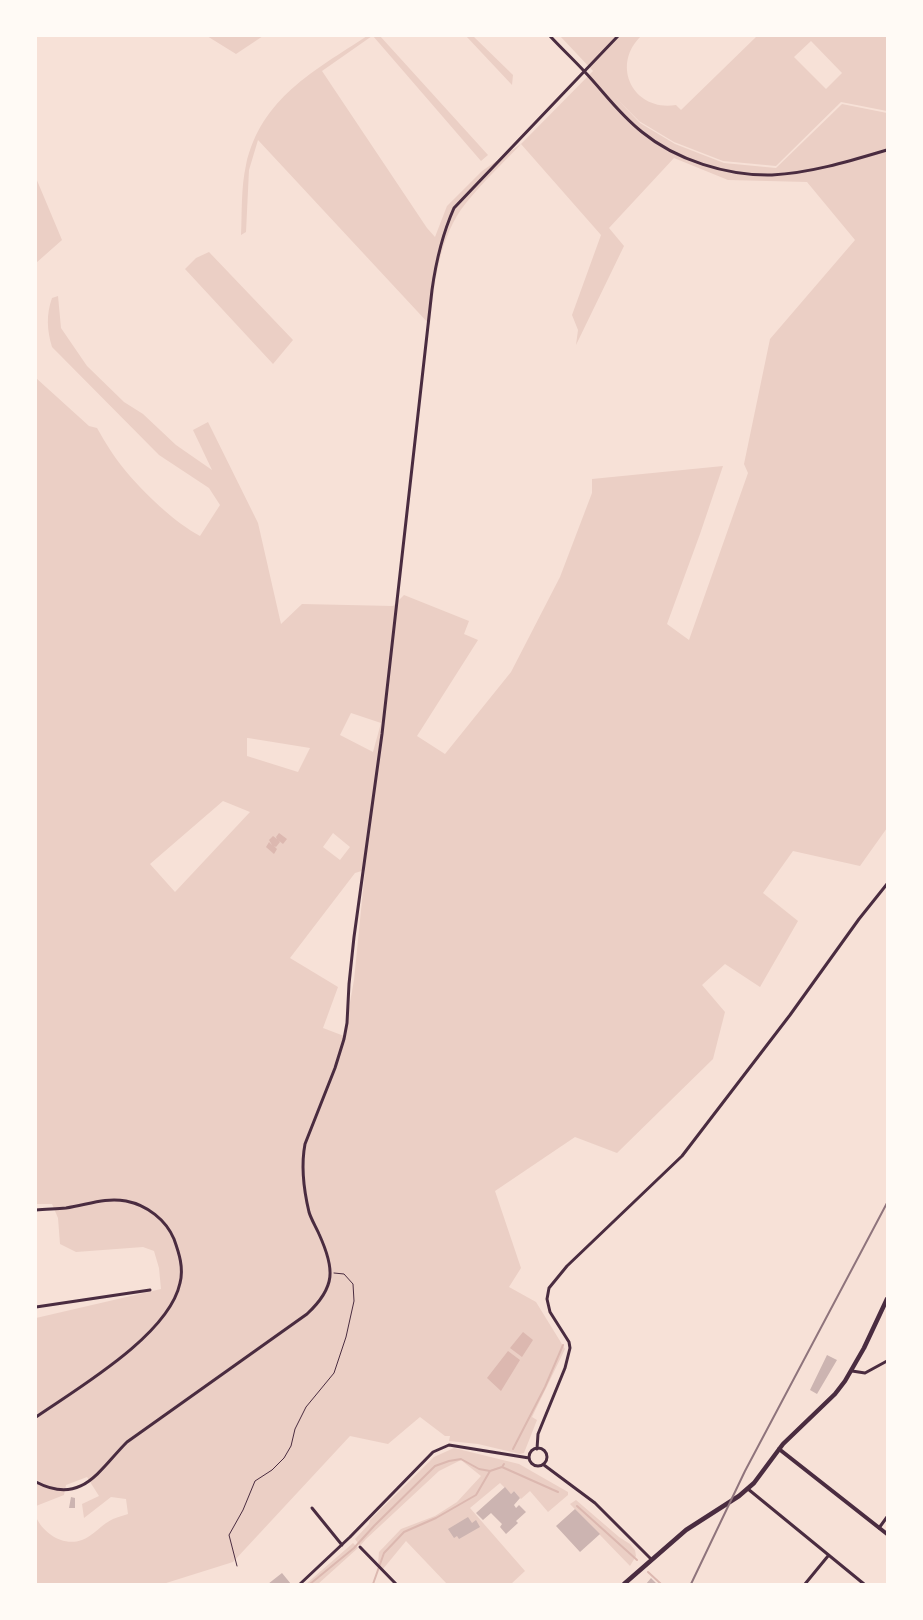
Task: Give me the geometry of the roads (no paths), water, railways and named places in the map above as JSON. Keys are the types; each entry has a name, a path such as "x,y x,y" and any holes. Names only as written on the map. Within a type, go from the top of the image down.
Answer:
{"main road":[{"path":"624,1584 686,1530 748,1490 779,1449 835,1394 852,1371 887,1299"}],"street":[{"path":"550,36 585,72 612,106 642,133 671,150 703,165 737,172 771,175 810,170 887,150"},
{"path":"36,1482 53,1490 76,1489 86,1484 104,1469 128,1442 307,1314 324,1295 329,1286 331,1272 326,1251 309,1212 304,1177 303,1154 305,1144 337,1061 347,1022 354,937 382,734 432,290 438,252 445,228 454,208 618,36"},
{"path":"537,1448 538,1434 565,1368 570,1348 569,1342 550,1312 547,1299 549,1288 567,1266 682,1156 786,1020 859,919 887,884"},
{"path":"36,1210 67,1208 103,1200 126,1201 146,1208 161,1220 172,1235 180,1256 182,1275 178,1292 158,1323 117,1360 36,1417"},
{"path":"36,1307 150,1290"},
{"path":"852,1371 865,1373 887,1361"},
{"path":"300,1584 342,1545 433,1452 442,1446 449,1445 529,1458 534,1465 544,1465 595,1503 652,1560"},
{"path":"529,1458 530,1453 537,1448"},
{"path":"537,1448 542,1449 546,1453 547,1459 544,1465"},
{"path":"779,1449 887,1534"},
{"path":"748,1490 864,1584"},
{"path":"312,1508 342,1545"},
{"path":"879,1528 887,1517"},
{"path":"360,1547 396,1584"},
{"path":"806,1584 828,1556"}],"waterway":[{"path":"513,1449 545,1387 563,1345"},
{"path":"310,1584 354,1548 374,1526 435,1466 461,1459 479,1469 490,1471 502,1467 504,1464"},
{"path":"502,1467 558,1492"},
{"path":"373,1584 384,1553 404,1532 436,1518 476,1495 490,1471"},
{"path":"577,1506 637,1560"},
{"path":"648,1572 661,1584"}],"railway":[{"path":"691,1584 745,1471 887,1203"}]}
